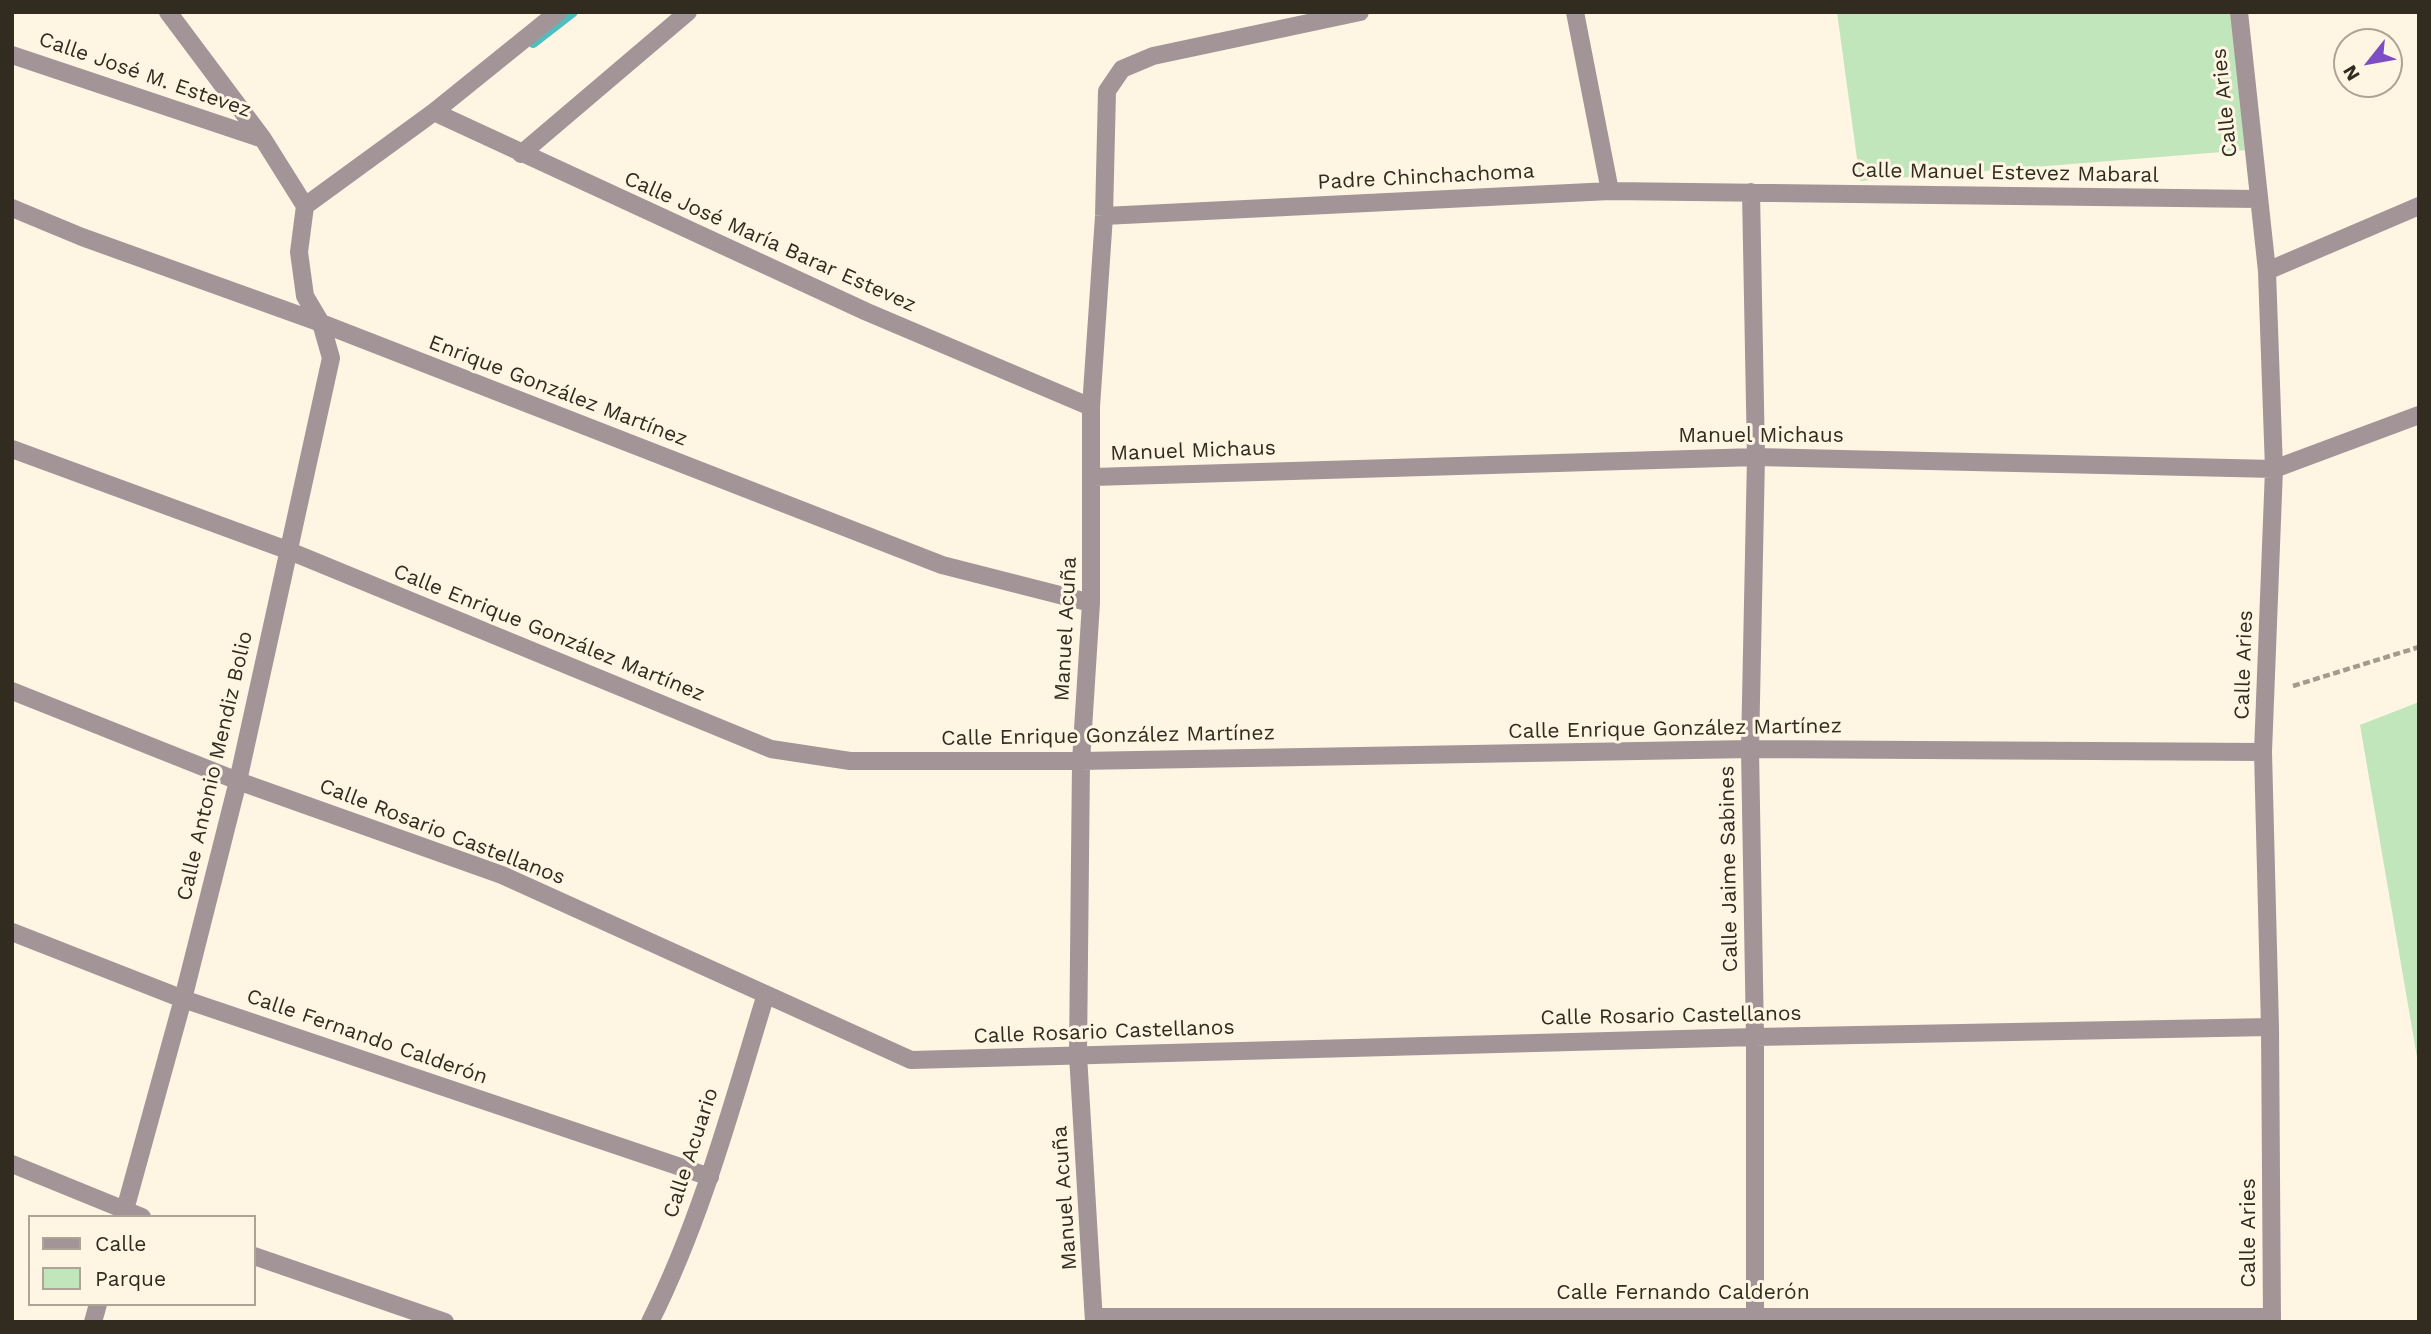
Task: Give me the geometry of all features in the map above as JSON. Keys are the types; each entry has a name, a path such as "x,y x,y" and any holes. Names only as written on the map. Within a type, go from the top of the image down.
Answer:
{"street":[{"path":"170,13 263,139 305,206 433,112 558,12"},
{"path":"521,154 688,12"},
{"name":"Manuel Acuña","path":"1094,1319 1079,1055 1082,761 1091,603 1091,407 1104,216 1107,91 1122,69 1153,56 1360,12"},
{"path":"1575,12 1610,191"},
{"name":"Calle Aries","path":"2239,12 2267,271 2274,469 2263,752 2270,1027 2272,1319"},
{"name":"Calle José M. Estevez","path":"12,55 263,139"},
{"name":"Calle José María Barar Estevez","path":"433,112 867,312 1091,407"},
{"name":"Padre Chinchachoma","path":"1104,216 1610,191 1751,192"},
{"name":"Calle Manuel Estevez Mabaral","path":"1751,192 2258,199"},
{"name":"Calle Jaime Sabines","path":"1751,192 1756,457 1750,749 1755,1037 1755,1319"},
{"name":"Calle Antonio Mendiz Bolio","path":"130,1215 238,781 331,358 321,323 305,296 299,252 305,206"},
{"path":"2267,271 2419,206"},
{"name":"Enrique González Martínez","path":"12,208 82,237 321,323 942,565 1091,603"},
{"name":"Manuel Michaus","path":"1093,477 1756,457 2274,469 2419,415"},
{"name":"Calle Enrique González Martínez","path":"12,449 287,550 771,749 850,761 1082,761 1750,749 2263,752"},
{"name":"Calle Rosario Castellanos","path":"12,691 238,781 502,875 911,1060 1755,1037 2270,1027"},
{"name":"Calle Fernando Calderón","path":"12,932 183,999 710,1177"},
{"name":"Calle Acuario","path":"650,1322 673,1275 710,1177 766,994"},
{"path":"12,1164 130,1215"},
{"path":"256,1256 445,1322"},
{"name":"Calle Fernando Calderón","path":"1094,1319 2272,1319"}],"path":[{"path":"2267,694 2419,647"}],"green space":[{"path":"1837,12 2234,12 2247,150 1860,181"},
{"path":"2419,702 2419,1069 2360,725"}],"waterway":[{"path":"533,43 573,12"}]}
